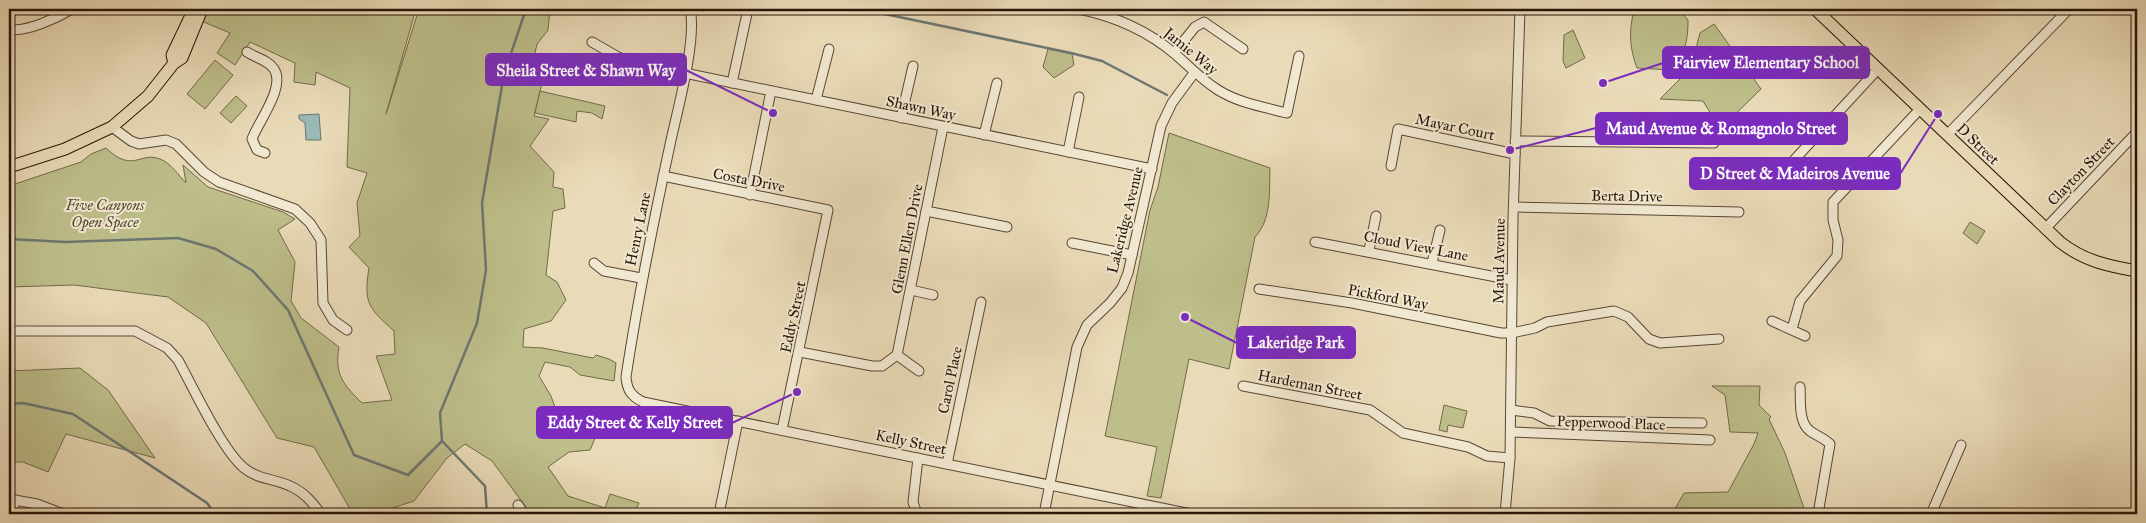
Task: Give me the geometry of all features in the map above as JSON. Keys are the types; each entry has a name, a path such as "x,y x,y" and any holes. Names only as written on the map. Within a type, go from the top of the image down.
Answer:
{"main road":[{"path":"174,63 172,55 194,9"},
{"path":"9,167 65,149 112,127 148,96 174,63 182,58 202,9"},
{"name":"D Street","path":"1815,9 2045,229 2072,252 2086,260 2102,265 2137,271"}],"street":[{"path":"9,29 18,32 62,15 72,9"},
{"name":"Henry Lane","path":"629,392 626,377 641,278 685,72 691,27 690,9"},
{"path":"732,82 748,9"},
{"name":"Jamie Way","path":"1079,9 1139,29 1174,53 1194,73 1219,91 1241,102 1287,113 1300,56"},
{"name":"Maud Avenue","path":"1506,514 1511,432 1512,280 1520,9"},
{"path":"1947,135 2069,9"},
{"path":"1174,53 1195,27 1204,22 1243,49"},
{"name":"Shawn Way","path":"592,42 631,62 1152,169"},
{"path":"816,100 829,49"},
{"path":"247,52 269,64 275,70 277,78 272,100 252,140 257,150 266,153"},
{"path":"901,118 913,66"},
{"path":"1783,172 1878,69"},
{"name":"Lakeridge Avenue","path":"1044,514 1048,485 1077,347 1087,325 1110,303 1122,288 1132,255 1161,126 1172,103 1194,73"},
{"path":"984,135 997,83"},
{"path":"750,195 770,91"},
{"path":"1068,152 1079,97"},
{"path":"1792,329 1800,301 1837,256 1838,240 1833,220 1833,202 1920,109"},
{"path":"112,127 131,141 139,144 166,140 176,144 204,172 219,182 295,209 310,223 320,240 323,303 333,320 347,330"},
{"name":"Glenn Ellen Drive","path":"897,355 943,127"},
{"name":"Mayar Court","path":"1391,166 1398,129 1515,154"},
{"name":"Clayton Street","path":"2045,229 2137,132"},
{"path":"1515,141 1714,143"},
{"name":"Costa Drive","path":"663,176 828,210"},
{"name":"Berta Drive","path":"1514,207 1739,212"},
{"name":"Eddy Street","path":"782,430 800,352 828,210"},
{"path":"926,211 1007,227"},
{"path":"1369,250 1376,216"},
{"path":"1432,263 1440,230"},
{"name":"Cloud View Lane","path":"1315,242 1369,250 1512,280"},
{"path":"1072,243 1132,255"},
{"path":"594,263 604,271 641,278"},
{"path":"911,290 933,295"},
{"name":"Pickford Way","path":"1259,290 1352,303 1499,333 1512,333 1536,328 1547,322 1614,311 1628,317 1649,339 1660,343 1719,339"},
{"name":"Carol Place","path":"947,464 981,302"},
{"path":"1772,321 1805,336"},
{"path":"9,331 135,331 154,340 167,348 178,360 231,454 244,469 258,476 290,486 309,498 321,514"},
{"path":"800,352 872,366 882,366 897,355 919,371"},
{"name":"Hardeman Street","path":"1244,386 1370,410 1403,433 1468,447 1487,456 1510,458"},
{"path":"1800,387 1803,422 1810,431 1824,438 1830,444 1818,514"},
{"name":"Kelly Street","path":"629,392 643,402 1048,485 1150,510 1191,514"},
{"path":"1511,410 1534,413 1550,421 1559,422 1702,423"},
{"path":"719,514 738,421"},
{"name":"Pepperwood Place","path":"1511,432 1710,440"},
{"path":"1931,514 1961,445"},
{"path":"918,458 913,502 918,514"},
{"path":"12,514 12,500 37,504 63,514"},
{"path":"518,505 524,514"},
{"path":"1627,514 1636,514"}],"green space":[{"name":"Five Canyons Open Space","path":"202,9 416,9 386,114 419,9 550,9 548,30 537,44 535,53 547,62 534,116 549,119 530,146 554,172 553,187 563,189 565,208 553,211 546,275 557,282 566,300 551,321 524,329 523,347 543,348 593,358 596,355 616,363 614,381 580,375 570,367 545,362 539,376 551,396 563,429 581,426 596,436 590,450 569,452 548,467 568,496 605,508 610,494 639,503 634,514 531,514 492,461 465,444 447,458 414,501 374,514 353,514 314,447 277,438 206,323 168,297 74,285 9,287 9,186 81,162 91,154 106,148 123,160 130,161 153,157 160,159 171,167 186,183 183,165 208,187 283,212 295,219 278,230 295,262 291,301 301,318 339,347 339,372 345,385 362,403 392,400 376,356 395,354 394,331 379,317 370,304 367,290 369,268 349,247 360,236 357,203 367,173 347,167 350,88 316,72 315,85 294,82 295,63 250,42 235,65 217,53 230,33 199,20"},
{"path":"1634,9 1679,9 1688,20 1683,53 1671,70 1637,68 1632,53 1631,39"},
{"path":"1714,24 1761,89 1711,138 1705,137 1719,127 1703,101 1660,99 1691,68 1700,33"},
{"path":"1573,30 1585,58 1566,68 1563,61 1564,35"},
{"path":"1048,49 1072,54 1074,65 1054,78 1043,67"},
{"path":"215,60 233,75 205,109 187,94"},
{"path":"540,91 605,106 602,119 592,113 577,111 576,122 535,113"},
{"path":"236,96 247,106 231,123 220,113"},
{"path":"1169,133 1270,168 1270,186 1267,214 1255,237 1229,369 1189,359 1161,498 1147,496 1157,447 1105,436 1150,210 1158,187"},
{"path":"1970,222 1985,231 1977,244 1963,233"},
{"path":"80,368 108,390 155,458 66,434 48,472 23,462 9,462 9,371"},
{"path":"1712,386 1760,386 1759,405 1771,417 1769,419 1785,453 1806,514 1672,514 1684,493 1728,492 1758,433 1730,432 1725,395"},
{"path":"1444,405 1467,411 1463,428 1448,425 1447,432 1439,430"}],"water":[{"path":"319,114 321,140 306,140 305,123 299,119 299,115"}],"waterway":[{"path":"487,514 485,486 442,441 440,413 477,323 486,270 482,203 504,74 526,9"},
{"path":"861,9 1102,61 1167,95"},
{"path":"9,239 66,242 178,238 216,249 253,271 288,310 354,455 408,475 442,441"},
{"path":"9,404 23,403 73,414 207,503 215,514"}],"place":[{"name":"Fairview Elementary School","path":"1603,83"},
{"name":"Sheila Street & Shawn Way","path":"773,113"},
{"name":"D Street & Madeiros Avenue","path":"1938,114"},
{"name":"Maud Avenue & Romagnolo Street","path":"1510,150"},
{"name":"Lakeridge Park","path":"1185,317"},
{"name":"Eddy Street & Kelly Street","path":"797,392"}]}
